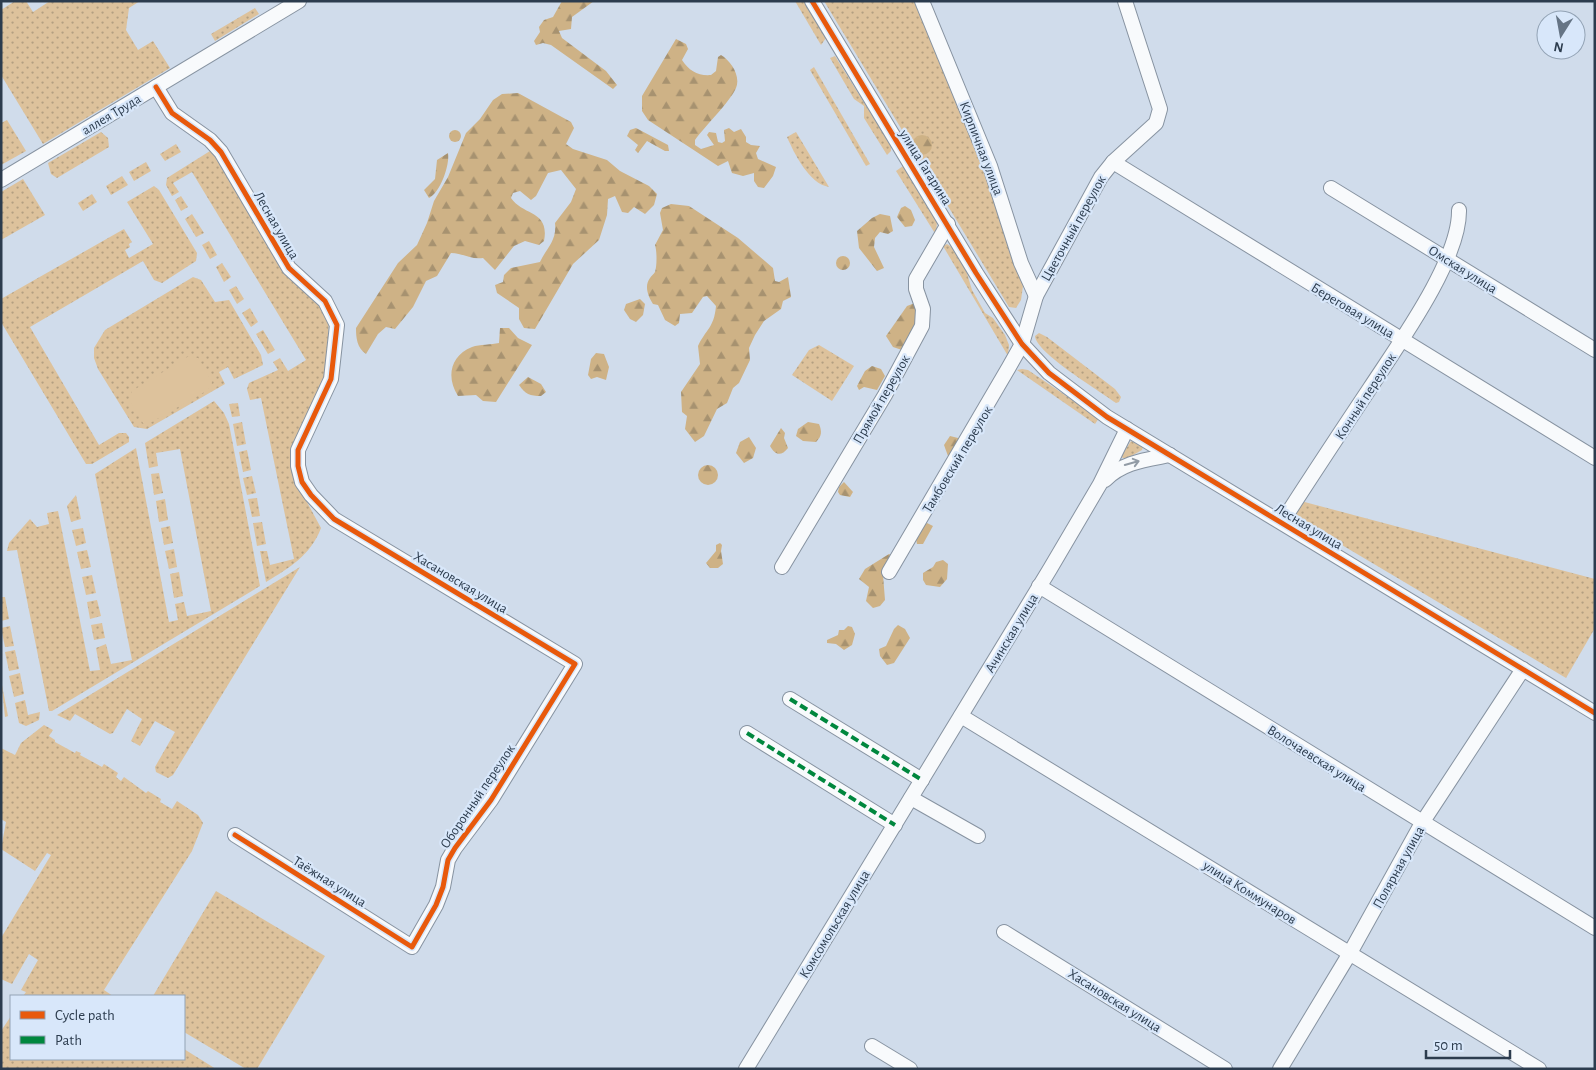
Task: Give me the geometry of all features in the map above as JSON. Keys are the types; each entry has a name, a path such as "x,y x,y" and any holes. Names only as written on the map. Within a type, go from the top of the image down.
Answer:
{"street":[{"name":"аллея Труда","path":"1,180 299,1"},
{"name":"улица Гагарина","path":"812,1 1022,344"},
{"name":"Кирпичная улица","path":"922,1 990,166 1021,263 1036,296"},
{"name":"Цветочный переулок","path":"1022,344 1036,296 1101,177 1113,162 1156,123 1160,109 1125,1"},
{"name":"Лесная улица","path":"156,87 172,112 210,140 221,152 289,268 326,301 338,325 332,379 298,450 298,466 302,482 311,495 334,519"},
{"name":"Береговая улица","path":"1113,162 1300,279 1402,339 1595,458"},
{"name":"Омская улица","path":"1331,188 1595,350"},
{"name":"Конный переулок","path":"1282,522 1402,339 1448,260 1459,222 1459,210"},
{"name":"Прямой переулок","path":"782,567 885,396 922,326 923,309 916,289 916,279 948,224"},
{"name":"Лесная улица","path":"1022,344 1049,373 1100,412 1595,713"},
{"name":"Тамбовский переулок","path":"889,572 993,398 1022,344"},
{"name":"Ачинская улица","path":"922,780 1100,484 1127,429"},
{"name":"Ачинская улица","path":"1100,484 1115,470 1125,464 1170,455"},
{"name":"Хасановская улица","path":"334,519 575,664"},
{"name":"Волочаевская улица","path":"1039,586 1595,928"},
{"name":"Оборонный переулок","path":"412,947 436,905 443,887 448,860 491,800 575,664"},
{"name":"Полярная улица","path":"1280,1069 1350,953 1422,823 1523,669"},
{"path":"790,699 922,780"},
{"name":"улица Коммунаров","path":"961,716 1539,1069"},
{"path":"747,733 894,825"},
{"name":"Комсомольская улица","path":"746,1069 922,780"},
{"path":"911,798 978,836"},
{"name":"Таёжная улица","path":"235,835 412,947"},
{"name":"Хасановская улица","path":"1004,932 1225,1069"},
{"path":"872,1046 910,1069"}],"shaded area":[{"path":"15,1 26,1 33,12 50,1 140,1 129,8 126,30 138,50 153,41 170,68 43,144 1,75 1,10"},
{"path":"795,1 804,1 826,38 821,45"},
{"path":"824,1 914,1 997,199 1023,286 1021,300 1016,308 1009,307"},
{"path":"255,8 259,14 215,41 211,34"},
{"path":"835,56 891,146 891,151 887,155 864,118 864,106 854,99 830,58"},
{"path":"814,67 870,164 866,166 810,70"},
{"path":"7,120 26,151 1,165 1,123"},
{"path":"101,132 108,138 109,147 57,178 51,174 48,163"},
{"path":"796,132 829,187 815,180 798,159 787,137"},
{"path":"176,144 181,152 165,161 160,154"},
{"path":"210,151 216,153 319,302 329,320 326,377 294,468 294,478 321,528 311,546 298,560 266,582 260,551 267,551 270,565 294,559 261,398 250,400 247,389 249,383 278,370 273,362 280,358 288,371 306,360 192,172 173,183 179,192 172,196 166,185 167,178"},
{"path":"146,162 151,171 134,181 129,172"},
{"path":"903,166 937,221 936,235 896,171"},
{"path":"122,176 128,185 111,195 106,186"},
{"path":"23,179 45,215 1,240 1,192"},
{"path":"154,186 159,190 197,253 196,261 162,283 154,280 143,261 30,327 99,445 119,433 126,433 129,437 129,442 92,464 86,464 1,322 1,299 124,229 132,242 129,244 130,247 125,250 129,258 153,244 127,202"},
{"path":"92,194 97,202 83,211 78,203"},
{"path":"181,196 188,207 181,211 175,200"},
{"path":"192,214 204,233 196,237 185,219"},
{"path":"209,241 217,255 210,259 202,245"},
{"path":"947,244 953,248 966,270 972,290 985,313 993,318 1005,335 1009,345 1008,356 943,246"},
{"path":"222,263 231,277 224,282 216,267"},
{"path":"193,277 201,280 215,302 229,300 261,355 263,365 234,379 228,367 219,372 225,384 147,429 134,427 98,369 94,358 94,348 105,330"},
{"path":"236,286 244,299 237,304 229,290"},
{"path":"250,308 258,322 251,327 242,313"},
{"path":"263,330 275,350 268,354 256,334"},
{"path":"1039,333 1047,337 1115,389 1121,397 1119,402 1116,403 1057,362 1038,343 1035,336"},
{"path":"819,345 854,366 832,401 792,375 809,350"},
{"path":"189,356 198,358 212,382 208,390 150,423 143,423 129,400 132,391"},
{"path":"1017,370 1028,370 1099,418 1095,424"},
{"path":"214,401 224,413 229,424 260,586 52,711 49,711 17,550 7,551 9,543 30,519 37,527 49,524 47,513 58,511 90,671 100,670 96,648 106,644 111,664 132,660 95,474 136,448 169,622 178,620 175,604 184,602 187,616 211,611 180,449 156,453 158,466 149,468 145,443"},
{"path":"238,403 240,416 232,417 229,404"},
{"path":"242,422 246,444 237,446 233,424"},
{"path":"1131,441 1143,447 1142,450 1126,459 1121,457"},
{"path":"247,450 251,470 243,472 239,452"},
{"path":"159,473 163,493 154,495 151,474"},
{"path":"252,476 256,493 247,495 243,478"},
{"path":"76,495 81,519 71,522 67,506"},
{"path":"257,498 260,516 252,517 248,499"},
{"path":"165,499 168,520 159,522 156,501"},
{"path":"1297,500 1595,579 1595,628 1566,678 1288,513"},
{"path":"262,522 266,544 257,546 253,523"},
{"path":"170,526 173,543 164,545 161,528"},
{"path":"83,528 86,543 76,546 72,530"},
{"path":"174,549 177,567 169,569 165,551"},
{"path":"87,550 91,567 81,569 77,552"},
{"path":"300,567 173,775 168,778 156,772 155,767 175,732 155,721 140,746 131,741 142,719 127,709 113,733 110,734 75,714 70,721 57,715"},
{"path":"179,572 183,596 174,598 170,574"},
{"path":"92,575 96,593 86,595 82,577"},
{"path":"1,597 5,597 9,619 1,621"},
{"path":"97,600 101,616 90,619 87,602"},
{"path":"102,623 105,638 94,640 91,625"},
{"path":"10,626 14,646 5,647 1,628"},
{"path":"15,650 19,669 9,671 5,652"},
{"path":"20,673 24,694 14,697 9,676"},
{"path":"1,680 8,716 5,717"},
{"path":"25,700 28,715 40,712 39,720 26,726 19,723 15,703"},
{"path":"44,725 53,730 49,736 55,742 75,753 76,751 81,753 80,755 102,767 104,764 118,773 116,777 121,781 124,777 146,793 148,791 161,799 160,802 172,809 177,801 198,815 203,823 192,851 104,990 112,995 24,995 26,992 21,990 38,960 29,954 12,984 1,979 1,938 51,855 47,853 35,871 1,849 6,822 1,819 1,748 15,755 21,743"},
{"path":"216,891 325,956 257,1069 246,1069 185,1033 185,995 154,995"},
{"path":"10,1018 10,1060 185,1060 185,1050 216,1069 4,1069 1,1067 1,1031"}],"green space":[{"path":"562,1 594,1 572,17 571,29 559,31 562,38 606,71 617,85 613,89 551,45 543,43 536,45 534,41 540,32 539,27 544,20 553,17"},
{"path":"676,39 686,44 688,49 682,60 691,70 702,75 711,75 716,71 718,57 721,55 734,69 737,79 733,94 695,140 695,145 701,149 714,145 707,135 709,132 716,133 718,142 722,143 725,141 724,130 729,128 734,132 741,129 746,137 746,142 751,145 760,146 756,153 758,159 776,167 773,176 764,188 758,187 754,181 754,173 743,176 732,173 728,161 718,166 648,120 642,111 642,96"},
{"path":"518,93 571,122 574,128 566,144 573,149 607,160 620,171 649,186 657,194 654,205 645,214 634,207 628,213 622,212 615,196 608,199 607,215 599,240 573,264 535,329 524,328 519,319 519,308 497,293 495,285 503,282 504,275 511,268 540,262 553,239 555,223 571,202 576,189 561,170 548,173 536,196 531,200 520,191 513,193 511,198 516,204 534,215 543,224 545,231 544,241 539,245 525,241 514,246 495,270 483,258 451,253 437,276 426,281 413,307 395,329 386,327 378,334 366,354 359,346 356,328 398,263 417,245 434,201 448,177 466,133 480,119 493,100 502,94"},
{"path":"636,128 668,145 669,151 665,151 647,141 638,153 635,150 638,145 627,136 630,130"},
{"path":"455,130 461,136 455,142 449,136"},
{"path":"922,135 929,138 932,145 929,152 922,155 915,152 912,145 915,138"},
{"path":"448,153 443,178 437,191 429,198 424,190 435,179 437,160"},
{"path":"671,204 689,206 738,238 773,268 775,281 779,282 788,277 791,297 783,301 781,309 764,321 749,348 750,360 739,383 733,388 727,403 717,409 704,436 695,442 685,429 687,416 682,412 681,392 700,364 698,346 712,324 716,306 707,296 703,297 692,313 680,314 679,323 675,326 665,320 658,305 653,304 650,298 647,284 650,277 655,273 655,245 663,230 660,213 662,208"},
{"path":"905,206 911,210 915,220 912,226 905,227 897,217 901,208"},
{"path":"880,214 890,216 893,231 888,234 880,232 875,238 874,247 884,268 877,271 859,248 857,231 872,218"},
{"path":"840,256 846,256 850,263 846,270 840,270 836,266 836,260"},
{"path":"640,299 645,304 643,315 636,322 630,319 624,310 626,304"},
{"path":"915,303 918,320 902,350 893,347 886,336 907,306"},
{"path":"500,328 509,328 518,338 532,345 496,402 483,401 476,395 458,396 454,389 451,375 455,361 472,347 499,343"},
{"path":"596,353 604,354 609,367 606,380 597,377 591,379 588,375 591,359"},
{"path":"872,366 881,369 885,376 877,390 864,387 859,390 857,386 865,371"},
{"path":"528,377 541,384 546,392 541,396 531,395 523,391 519,385"},
{"path":"808,422 819,424 821,429 816,442 803,441 796,436 798,429"},
{"path":"781,428 785,433 784,438 788,448 783,453 778,454 770,446"},
{"path":"950,436 958,438 959,444 956,450 948,456 944,445"},
{"path":"749,437 756,448 753,458 744,463 736,453 740,442"},
{"path":"708,465 715,468 718,475 715,482 708,485 701,482 698,475 701,468"},
{"path":"844,482 853,492 850,497 840,495 838,492 839,487"},
{"path":"927,523 933,526 923,544 917,544 916,539 923,525"},
{"path":"720,543 722,545 723,564 718,568 710,568 706,563 716,551 716,545"},
{"path":"889,554 892,555 883,575 885,600 880,606 873,608 866,601 869,587 859,579 865,569"},
{"path":"943,560 948,564 947,579 940,587 926,585 923,580 923,573 933,567 936,562"},
{"path":"898,625 905,629 910,638 894,663 887,665 880,656 879,649 886,646"},
{"path":"848,626 852,627 855,634 852,645 844,650 836,644 827,643 827,640 838,635 839,630 844,630"}],"marked path":[{"path":"790,699 922,780"},
{"path":"747,733 895,825"}],"cycle path":[{"path":"812,1 976,273 1022,344 1049,373 1107,417 1595,713"},
{"path":"156,87 172,113 210,140 221,152 289,268 325,301 337,325 331,379 298,450 298,466 302,482 311,495 334,519 575,664 491,800 448,860 443,887 436,905 412,947 235,835"}]}
